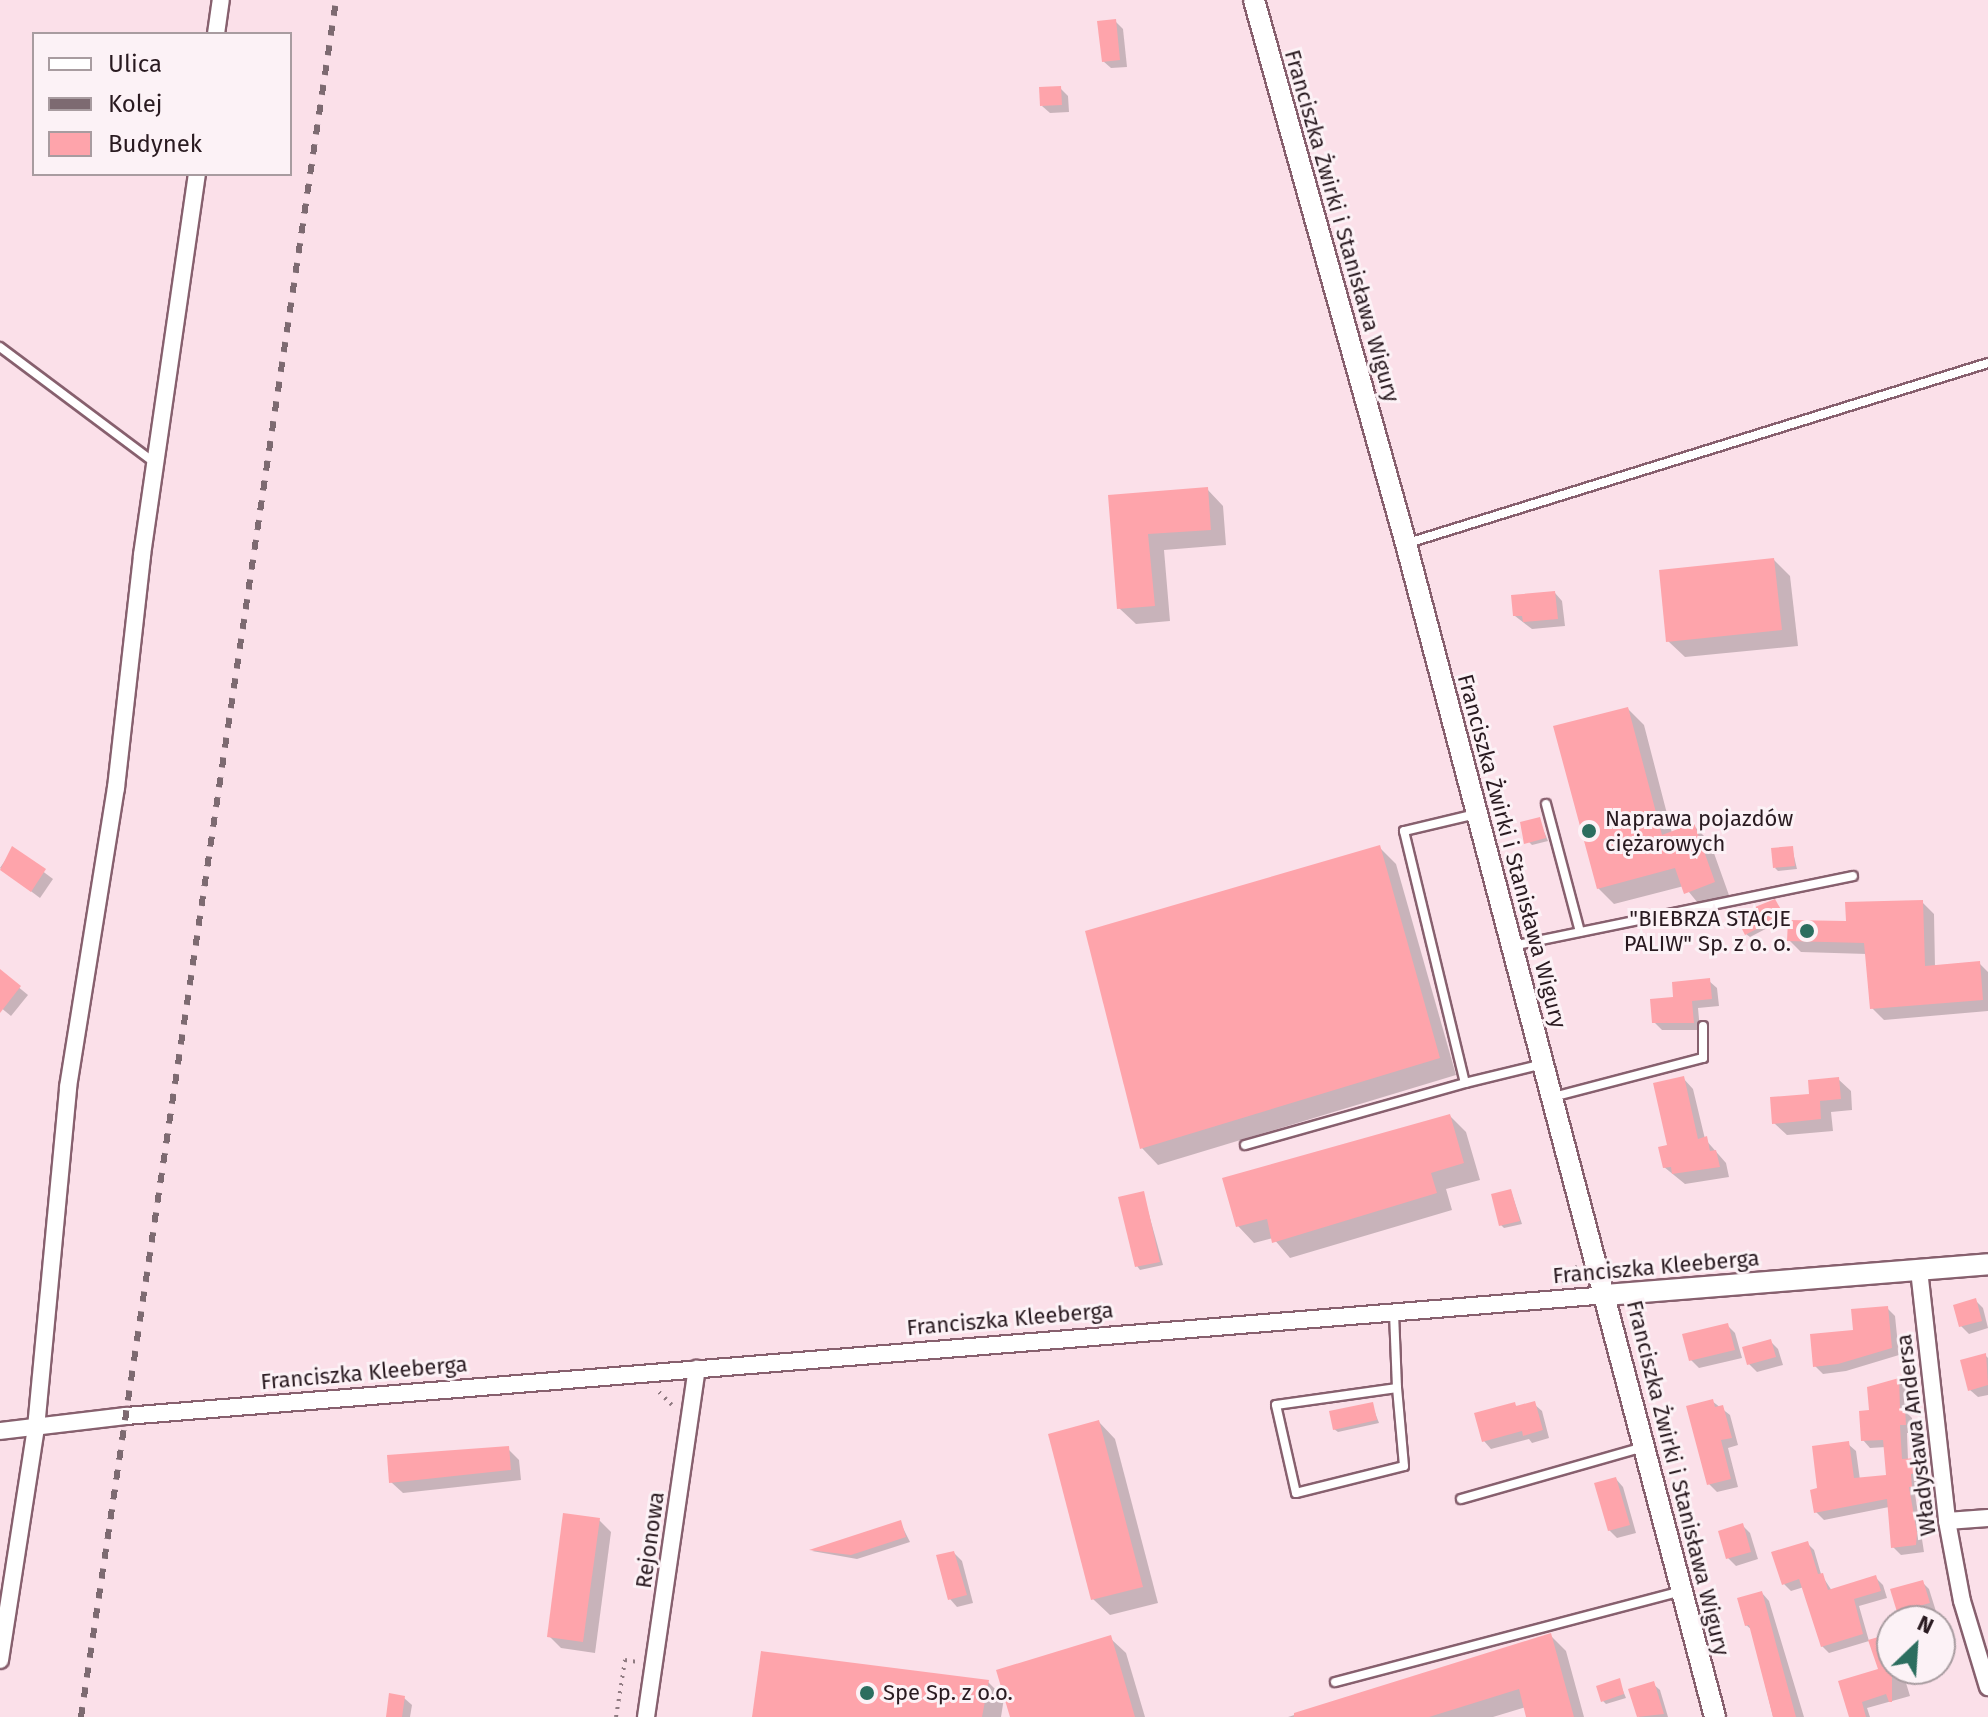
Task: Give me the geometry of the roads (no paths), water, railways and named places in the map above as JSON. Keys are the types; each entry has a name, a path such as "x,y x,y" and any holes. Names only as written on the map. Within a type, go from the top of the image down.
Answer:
{"street":[{"path":"216,32 221,0"},
{"name":"Franciszka Żwirki i Stanisława Wigury","path":"1254,0 1406,544 1715,1717"},
{"path":"0,1660 36,1428 68,1087 116,788 155,463 197,176"},
{"name":"Franciszka Kleeberga","path":"0,1431 126,1416 1988,1264"},
{"name":"Władysława Andersa","path":"1919,1270 1947,1521 1962,1601 1988,1687"},
{"name":"Rejonowa","path":"646,1717 697,1369"},
{"path":"1947,1521 1988,1518"}],"lane":[{"path":"0,347 155,463"},
{"path":"1406,544 1988,363"},
{"path":"1546,804 1580,932"},
{"path":"1465,1083 1404,831 1477,814"},
{"path":"1512,946 1853,876"},
{"path":"1553,1097 1703,1058 1703,1026"},
{"path":"1245,1145 1543,1064"},
{"path":"1394,1312 1404,1466 1296,1493 1276,1405 1397,1388"},
{"path":"1461,1499 1645,1447"},
{"path":"1335,1682 1682,1591"}],"railway":[{"path":"81,1717 336,0"}],"place":[{"name":"Naprawa pojazdów ciężarowych","path":"1589,831"},
{"name":"\"BIEBRZA STACJE PALIW\" Sp. z o. o.","path":"1807,931"},
{"name":"Spe Sp. z o.o.","path":"867,1693"}]}
